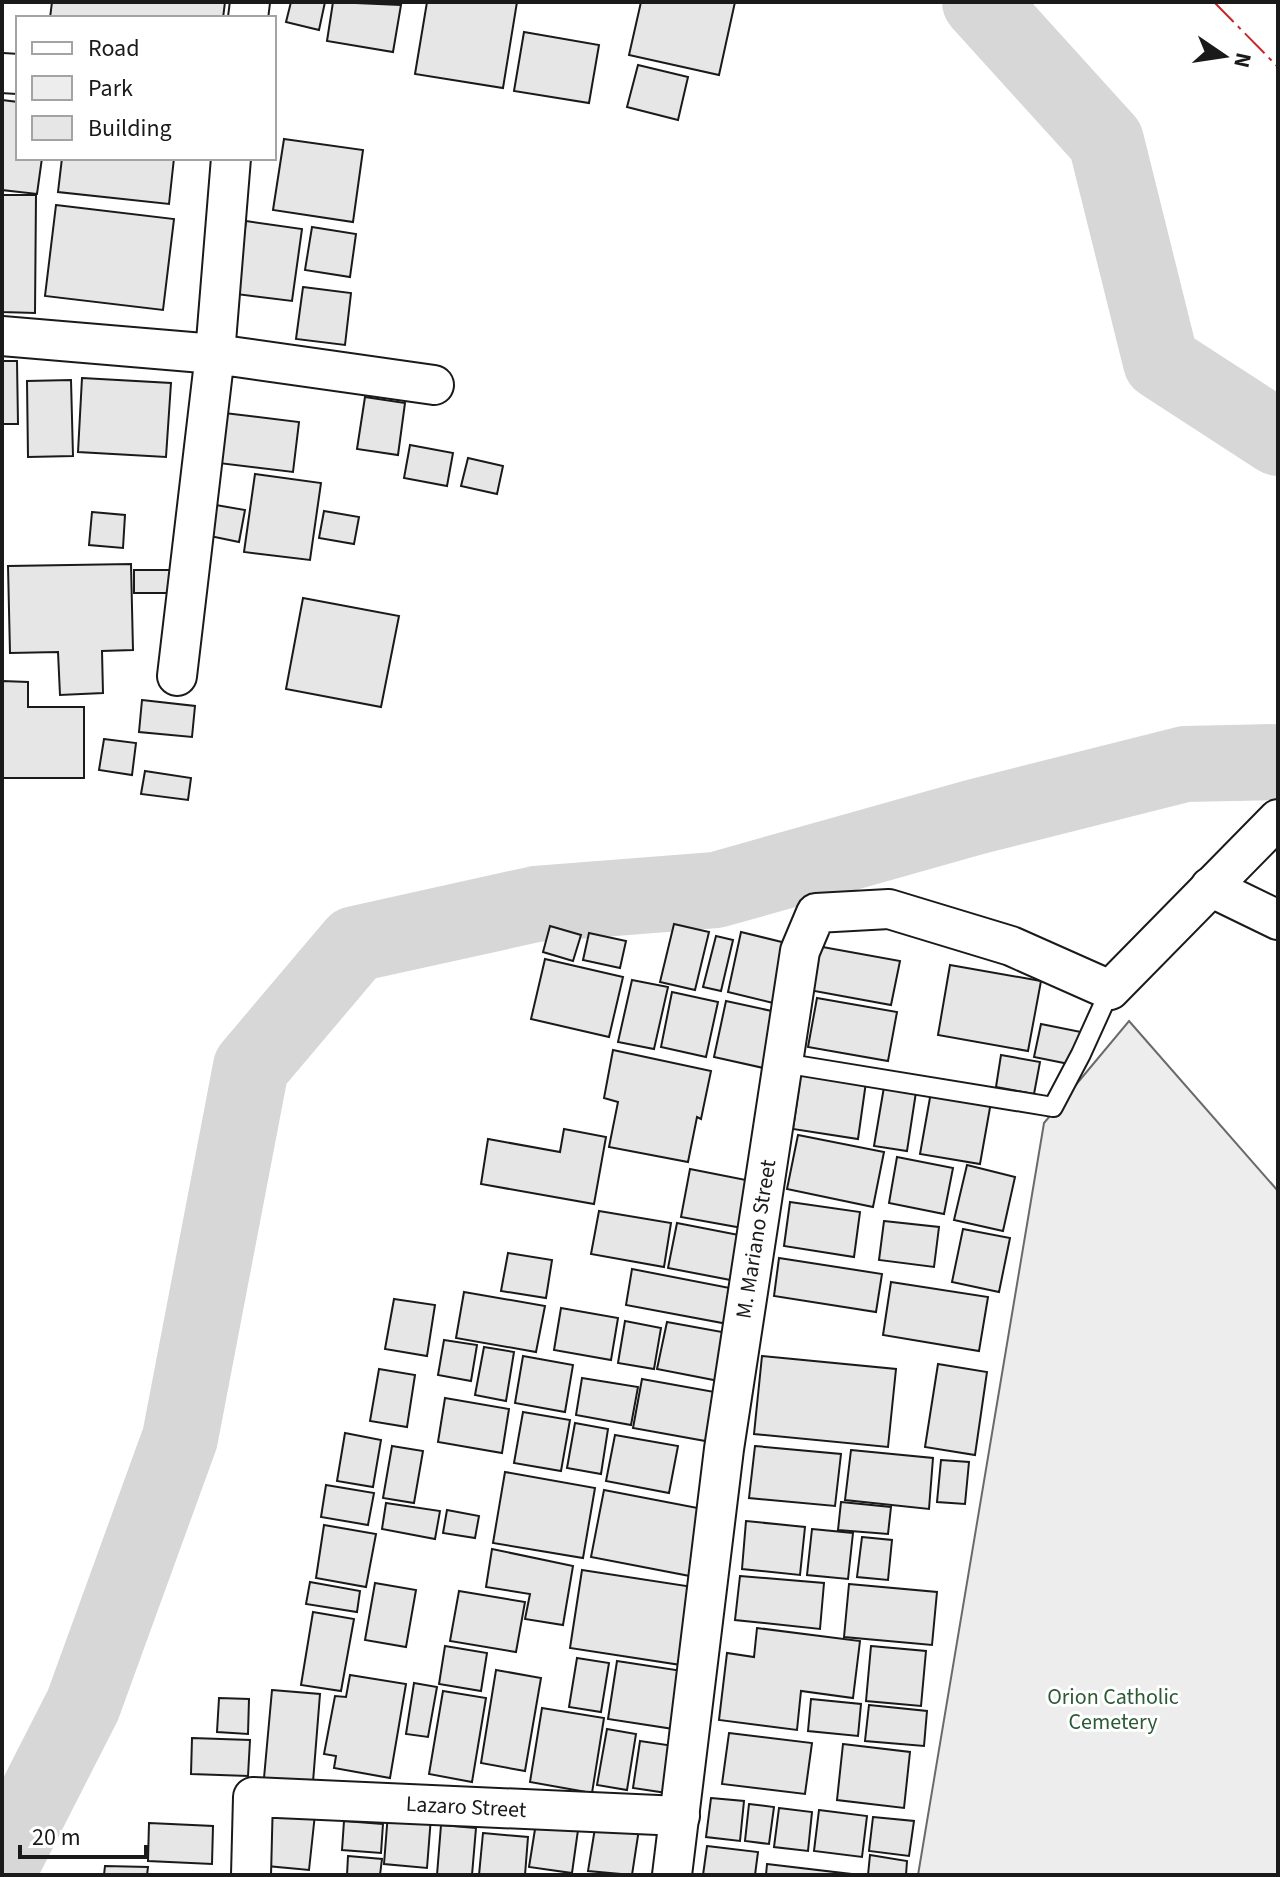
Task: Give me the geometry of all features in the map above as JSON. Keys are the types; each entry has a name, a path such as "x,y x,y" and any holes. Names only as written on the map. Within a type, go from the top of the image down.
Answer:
{"street":[{"path":"177,676 215,354 231,160"},
{"path":"2,336 215,354 434,385"},
{"path":"1110,990 1278,819"},
{"path":"1210,887 1278,920"},
{"name":"M. Mariano Street","path":"672,1875 724,1449 800,951 816,913 889,909 1011,946 1110,990"},
{"name":"Lazaro Street","path":"251,1875 253,1797 680,1816"}],"lane":[{"path":"783,1063 1053,1107 1110,990"}],"green space":[{"name":"Orion Catholic Cemetery","path":"1129,1021 1278,1191 1278,1875 918,1875 1044,1123"}],"building":[{"path":"52,2 225,2 223,16 50,16"},
{"path":"291,2 325,2 319,30 286,22"},
{"path":"333,2 401,5 393,52 327,41"},
{"path":"427,2 517,2 503,88 415,74"},
{"path":"641,2 735,2 719,75 629,55"},
{"path":"524,32 599,45 589,103 514,91"},
{"path":"638,65 688,77 678,120 627,107"},
{"path":"2,100 16,102 16,160 42,160 37,194 2,190"},
{"path":"284,139 363,150 353,222 273,210"},
{"path":"62,160 174,160 169,204 58,192"},
{"path":"2,195 36,195 35,313 2,312"},
{"path":"56,205 174,219 163,310 45,296"},
{"path":"246,221 302,229 292,301 236,294"},
{"path":"312,227 356,234 350,277 305,270"},
{"path":"303,287 351,293 345,345 296,339"},
{"path":"2,361 17,361 18,424 2,424"},
{"path":"82,378 171,383 166,457 78,452"},
{"path":"71,380 73,456 28,457 27,381"},
{"path":"365,397 405,403 398,455 357,449"},
{"path":"216,412 299,422 293,472 210,462"},
{"path":"410,445 453,453 447,486 404,478"},
{"path":"468,458 503,466 497,494 461,486"},
{"path":"255,474 321,483 310,560 244,552"},
{"path":"210,504 245,510 239,542 205,535"},
{"path":"324,511 359,517 354,544 319,538"},
{"path":"92,512 125,515 123,548 89,545"},
{"path":"131,564 133,650 102,651 103,693 60,695 58,652 10,653 8,566"},
{"path":"134,570 170,570 169,593 134,593"},
{"path":"303,598 399,616 381,707 286,689"},
{"path":"2,681 28,682 28,707 84,707 84,778 2,778"},
{"path":"142,700 195,706 192,737 139,732"},
{"path":"104,739 136,743 132,775 99,770"},
{"path":"145,771 191,778 188,800 141,794"},
{"path":"674,924 709,932 695,990 660,982"},
{"path":"550,926 581,935 573,961 543,952"},
{"path":"741,932 790,944 777,1004 728,992"},
{"path":"589,933 626,941 620,968 583,960"},
{"path":"716,936 733,940 721,991 703,987"},
{"path":"817,946 900,961 891,1005 809,990"},
{"path":"545,959 623,977 609,1037 531,1019"},
{"path":"950,965 1041,981 1028,1051 938,1035"},
{"path":"632,980 668,987 654,1049 618,1042"},
{"path":"672,992 718,1002 706,1057 661,1047"},
{"path":"817,998 897,1012 888,1061 808,1047"},
{"path":"726,1001 781,1013 768,1069 714,1057"},
{"path":"1041,1024 1081,1032 1074,1065 1034,1057"},
{"path":"613,1050 711,1071 688,1162 609,1147 618,1102 604,1098"},
{"path":"1001,1055 1040,1062 1034,1094 996,1087"},
{"path":"801,1073 866,1082 858,1139 793,1129"},
{"path":"884,1087 916,1092 907,1151 874,1146"},
{"path":"931,1092 991,1102 980,1164 920,1154"},
{"path":"564,1129 606,1137 594,1204 481,1184 488,1139 560,1152"},
{"path":"798,1135 884,1152 873,1207 787,1189"},
{"path":"897,1157 953,1168 944,1214 889,1203"},
{"path":"967,1165 1015,1177 1003,1231 954,1220"},
{"path":"690,1169 756,1182 748,1229 681,1217"},
{"path":"790,1202 860,1212 854,1257 784,1246"},
{"path":"599,1211 671,1223 664,1267 591,1254"},
{"path":"884,1221 939,1227 934,1267 879,1260"},
{"path":"677,1223 749,1237 741,1282 668,1268"},
{"path":"963,1229 1010,1238 999,1292 952,1282"},
{"path":"508,1253 552,1260 546,1298 501,1291"},
{"path":"779,1258 882,1274 876,1312 774,1296"},
{"path":"632,1269 740,1290 733,1325 626,1305"},
{"path":"891,1282 988,1297 979,1351 883,1335"},
{"path":"464,1292 545,1306 536,1352 456,1338"},
{"path":"394,1299 435,1305 427,1356 385,1349"},
{"path":"561,1308 618,1318 611,1360 554,1350"},
{"path":"625,1321 661,1328 654,1369 618,1363"},
{"path":"667,1322 733,1334 724,1382 657,1369"},
{"path":"444,1340 477,1345 471,1381 438,1375"},
{"path":"484,1347 514,1352 506,1401 475,1395"},
{"path":"523,1356 573,1365 565,1412 515,1403"},
{"path":"762,1356 896,1369 888,1447 754,1434"},
{"path":"938,1364 987,1372 975,1455 925,1447"},
{"path":"379,1369 415,1375 407,1427 370,1421"},
{"path":"582,1378 638,1387 631,1425 576,1415"},
{"path":"642,1379 720,1393 711,1442 633,1428"},
{"path":"445,1398 509,1409 502,1453 438,1442"},
{"path":"523,1412 570,1420 561,1471 514,1463"},
{"path":"575,1423 608,1429 601,1474 567,1468"},
{"path":"345,1433 381,1440 373,1487 337,1481"},
{"path":"615,1435 678,1446 669,1493 606,1481"},
{"path":"392,1446 423,1451 414,1503 383,1498"},
{"path":"755,1446 841,1454 835,1506 749,1498"},
{"path":"851,1450 933,1458 929,1509 845,1500"},
{"path":"941,1460 969,1462 965,1504 937,1502"},
{"path":"505,1472 595,1488 583,1558 493,1543"},
{"path":"326,1485 374,1493 368,1525 321,1517"},
{"path":"604,1490 708,1510 695,1577 591,1557"},
{"path":"841,1502 891,1507 888,1534 838,1530"},
{"path":"386,1503 440,1511 435,1539 382,1529"},
{"path":"447,1510 479,1516 475,1538 443,1533"},
{"path":"746,1521 805,1527 800,1575 742,1569"},
{"path":"324,1525 376,1534 366,1587 316,1578"},
{"path":"812,1529 853,1533 848,1579 807,1575"},
{"path":"862,1537 892,1540 888,1580 857,1577"},
{"path":"492,1549 573,1566 563,1625 525,1619 530,1594 486,1587"},
{"path":"582,1570 693,1587 681,1665 570,1648"},
{"path":"740,1576 824,1583 820,1629 735,1620"},
{"path":"310,1582 360,1591 357,1612 306,1604"},
{"path":"375,1583 416,1590 406,1647 365,1640"},
{"path":"849,1584 937,1592 932,1645 844,1637"},
{"path":"459,1591 525,1602 516,1652 450,1641"},
{"path":"313,1612 354,1619 341,1691 301,1685"},
{"path":"757,1628 860,1641 853,1698 801,1691 797,1730 719,1720 727,1653 754,1657"},
{"path":"445,1646 487,1653 481,1691 439,1684"},
{"path":"871,1646 926,1651 921,1706 866,1701"},
{"path":"577,1658 609,1663 601,1712 569,1707"},
{"path":"617,1661 689,1672 680,1730 608,1719"},
{"path":"496,1670 541,1678 525,1771 481,1763"},
{"path":"350,1675 406,1684 390,1778 334,1768 336,1756 324,1754 335,1696 346,1697"},
{"path":"414,1683 437,1687 428,1737 406,1734"},
{"path":"272,1690 320,1694 313,1782 264,1778"},
{"path":"443,1691 486,1698 472,1782 429,1774"},
{"path":"219,1698 249,1699 248,1734 217,1732"},
{"path":"811,1699 861,1704 858,1736 808,1731"},
{"path":"869,1705 927,1711 924,1746 865,1741"},
{"path":"542,1708 604,1718 592,1793 530,1782"},
{"path":"607,1729 636,1734 627,1790 597,1785"},
{"path":"729,1733 812,1743 805,1794 722,1784"},
{"path":"192,1738 250,1740 248,1776 191,1774"},
{"path":"640,1741 674,1746 667,1793 633,1788"},
{"path":"843,1744 910,1752 904,1808 837,1800"},
{"path":"711,1798 744,1801 740,1841 706,1837"},
{"path":"749,1804 774,1807 769,1844 745,1841"},
{"path":"779,1808 812,1812 808,1851 774,1847"},
{"path":"272,1810 315,1814 309,1870 267,1866"},
{"path":"819,1810 867,1816 862,1857 814,1851"},
{"path":"388,1813 431,1817 427,1868 384,1864"},
{"path":"873,1817 914,1821 909,1856 869,1851"},
{"path":"344,1821 383,1824 381,1853 342,1850"},
{"path":"596,1822 639,1829 632,1875 588,1871"},
{"path":"149,1823 213,1826 212,1864 148,1861"},
{"path":"536,1823 578,1830 572,1873 529,1867"},
{"path":"441,1825 476,1828 472,1875 437,1875"},
{"path":"483,1833 528,1837 525,1875 479,1875"},
{"path":"707,1846 758,1852 755,1875 703,1875"},
{"path":"870,1855 907,1861 906,1875 868,1875"},
{"path":"348,1856 382,1859 380,1875 347,1875"},
{"path":"767,1864 851,1874 851,1875 766,1875"},
{"path":"105,1866 148,1867 147,1875 104,1875"}],"waterway":[{"path":"980,2 1106,141 1161,362 1278,438"},
{"path":"2,1864 83,1705 180,1438 251,1067 355,944 536,904 716,890 975,817 1185,764 1278,762"}],"power":[{"path":"1214,2 1278,67"}]}
